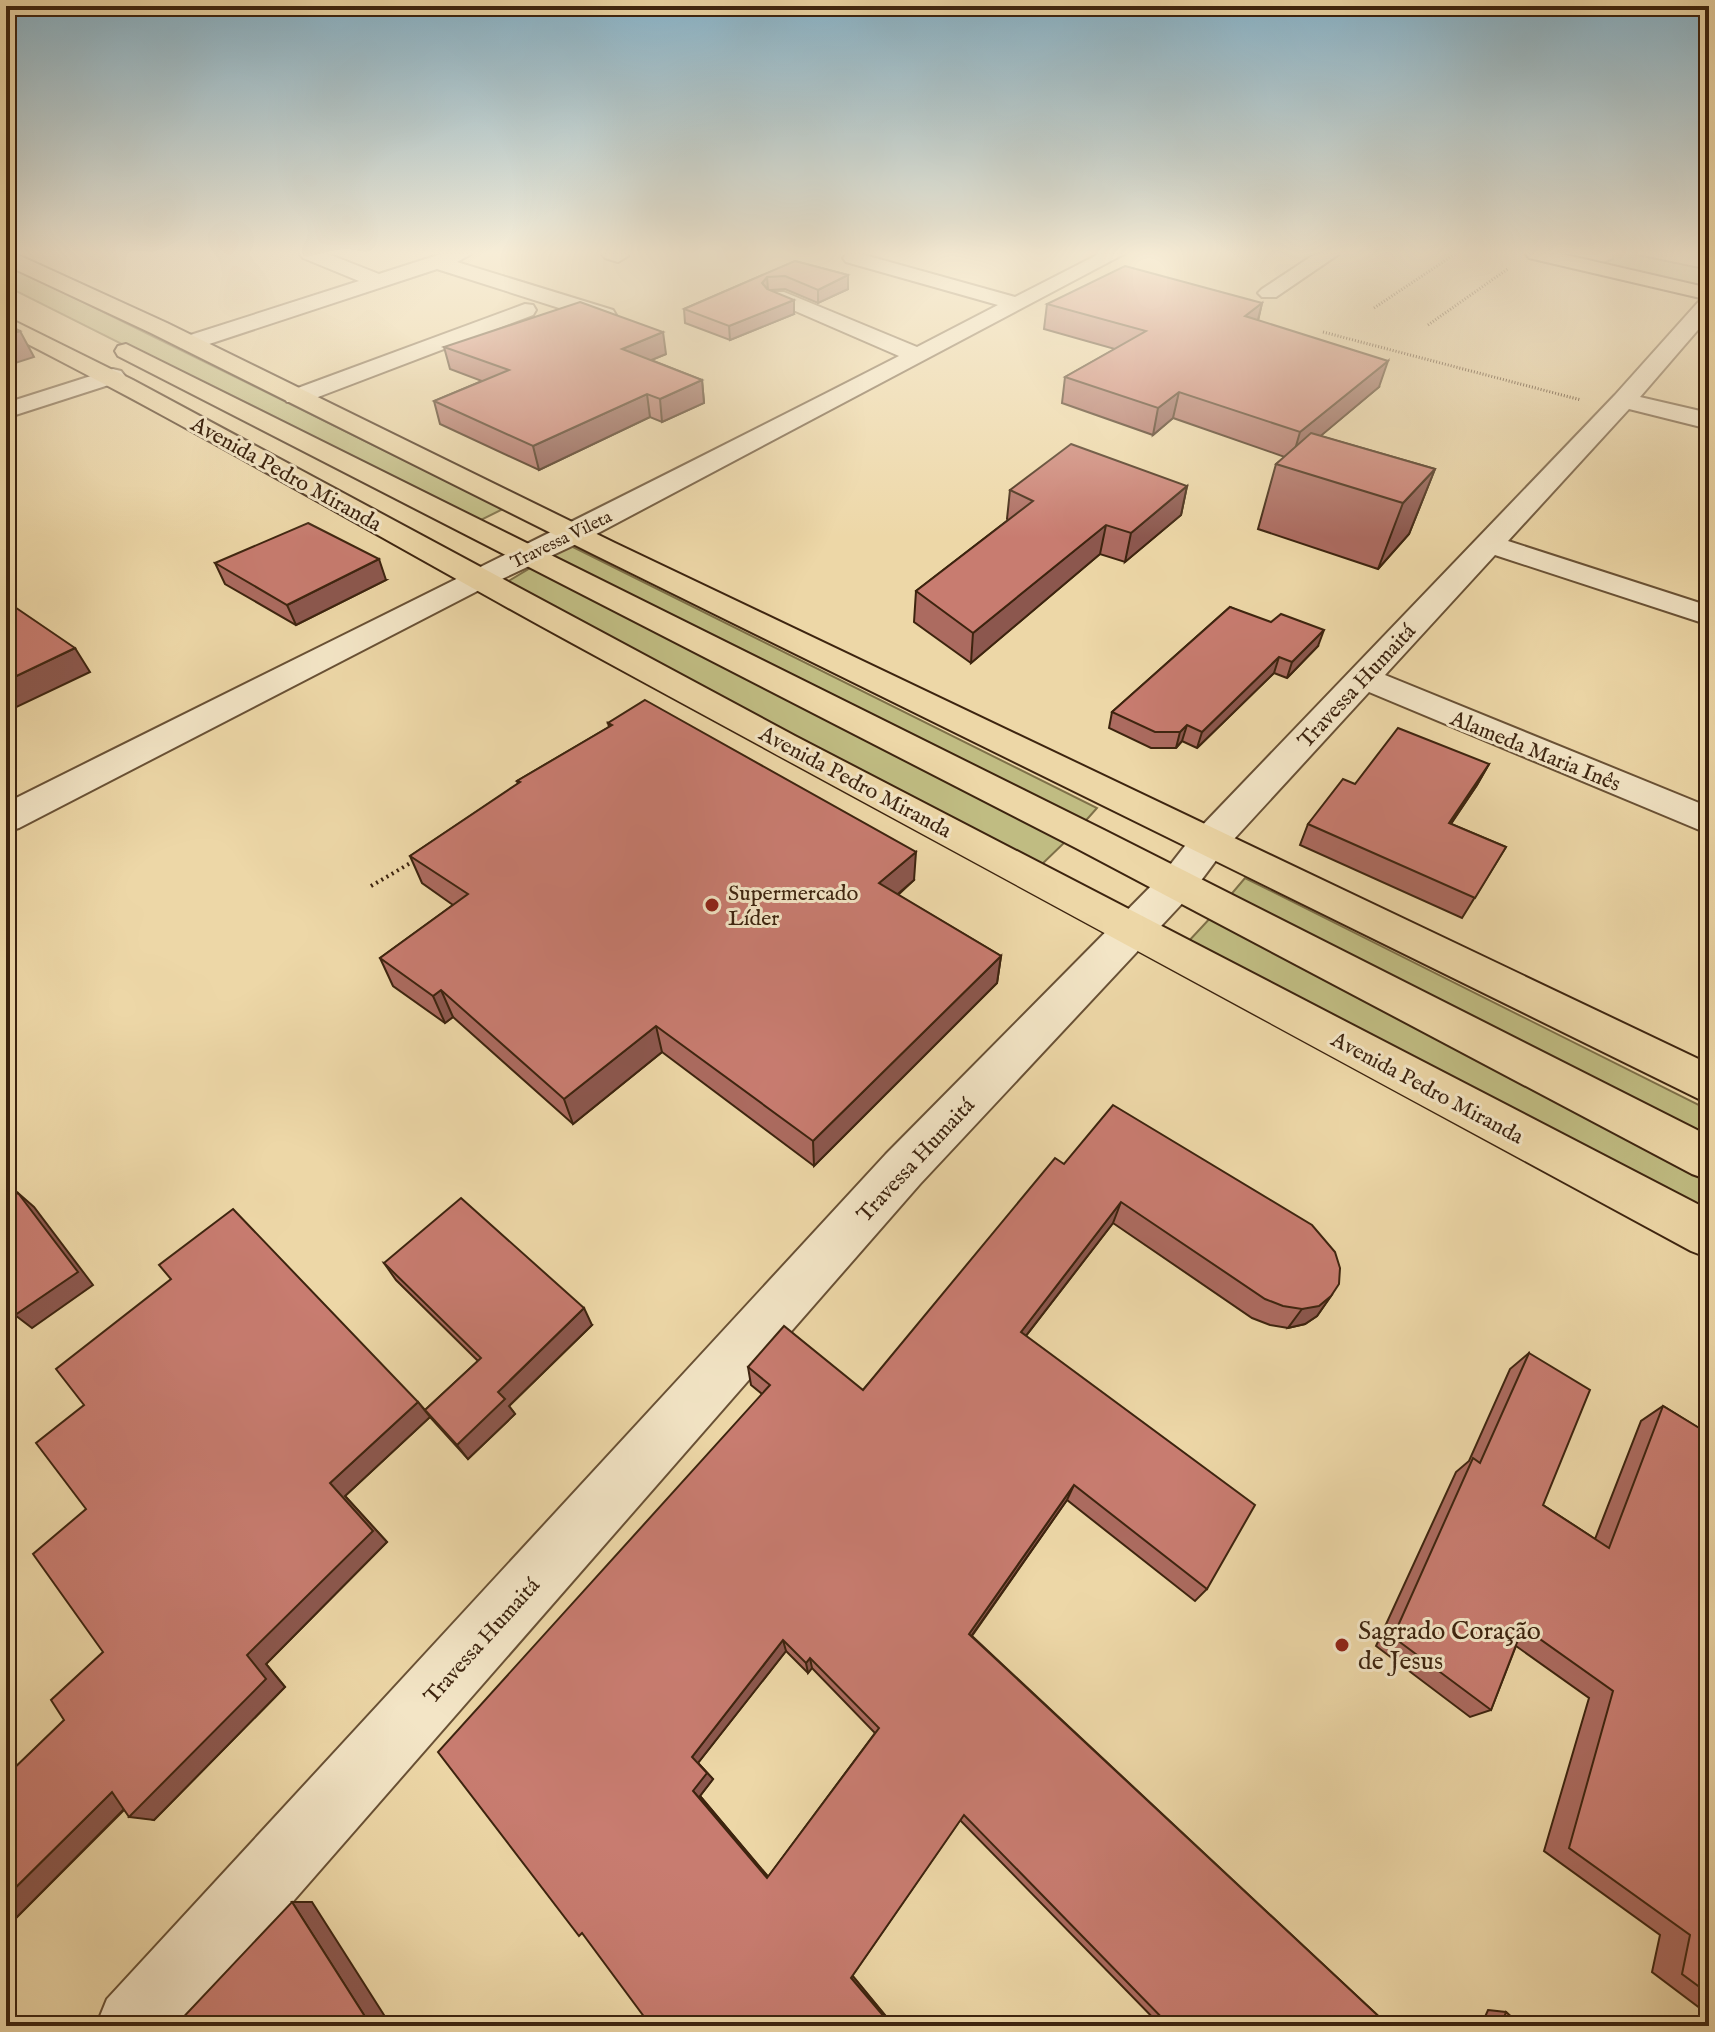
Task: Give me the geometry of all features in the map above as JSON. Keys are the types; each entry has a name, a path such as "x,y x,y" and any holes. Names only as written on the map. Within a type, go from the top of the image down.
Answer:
{"main road":[{"name":"Avenida Pedro Miranda","path":"57,349 113,376 478,579 1132,931 1709,1235"},
{"name":"Avenida Pedro Miranda","path":"122,349 1177,884 1709,1159"},
{"path":"201,349 1709,1085"}],"street":[{"path":"296,397 423,349"},
{"path":"901,349 918,356"},
{"name":"Travessa Vileta","path":"6,819 478,579 575,534 932,349"},
{"name":"Travessa Humaitá","path":"134,2026 903,1169 1177,884 1209,842 1669,349"},
{"path":"6,411 113,376"},
{"path":"1624,400 1709,421"},
{"path":"1489,544 1709,616"},
{"name":"Alameda Maria Inês","path":"1363,678 1709,821"}],"path":[{"path":"1387,349 1580,400"},
{"path":"371,886 425,854"}],"shaded area":[{"path":"131,349 178,349 503,509 477,522"},
{"path":"569,545 1097,808 1081,826 545,556"},
{"path":"532,567 1067,840 1038,868 502,585"},
{"path":"1245,878 1709,1110 1709,1151 1228,898"},
{"path":"1213,915 1709,1175 1709,1222 1186,944"}],"building":[{"path":"449,349 622,349 702,380 660,399 647,394 533,446 434,401 509,370"},
{"path":"1115,349 1349,349 1388,361 1300,432 1179,392 1158,408 1065,377"},
{"path":"1311,433 1435,469 1403,503 1276,464"},
{"path":"1071,444 1187,486 1131,533 1106,525 973,633 916,591 1033,501 1010,490"},
{"path":"308,523 379,559 287,605 215,563"},
{"path":"6,601 75,648 6,681"},
{"path":"1230,607 1271,622 1281,614 1324,630 1292,662 1279,657 1202,732 1187,725 1180,732 1155,732 1112,712"},
{"path":"645,700 916,852 879,883 1001,956 813,1141 656,1026 564,1099 441,990 433,996 380,958 468,894 410,856 520,782 517,781 612,725 608,723"},
{"path":"1398,728 1489,764 1449,823 1506,847 1475,898 1308,824 1343,779 1355,784"},
{"path":"1113,1105 1312,1225 1335,1252 1340,1268 1339,1284 1319,1306 1302,1309 1283,1306 1265,1299 1121,1202 1021,1332 1255,1505 1207,1589 1074,1485 969,1634 1389,2026 1170,2026 964,1815 851,1978 892,2026 651,2026 582,1933 579,1936 438,1752 770,1385 748,1367 784,1326 863,1390 1055,1158 1064,1164","holes":["783,1640 806,1663 810,1658 879,1728 767,1878 693,1791 707,1773 692,1757"]},
{"path":"18,1193 78,1272 15,1315 6,1302 6,1201"},
{"path":"461,1198 584,1308 498,1392 505,1399 457,1445 425,1410 481,1358 384,1263"},
{"path":"233,1209 418,1402 330,1483 373,1531 247,1655 266,1679 129,1817 112,1792 6,1897 6,1776 64,1720 51,1700 103,1652 33,1554 86,1509 36,1443 84,1405 56,1369 171,1279 159,1265"},
{"path":"1529,1353 1590,1390 1543,1505 1609,1548 1663,1406 1709,1434 1709,1772 1701,1798 1709,1804 1709,1994 1682,1974 1690,1935 1569,1848 1613,1691 1523,1627 1491,1710 1393,1637 1473,1458 1480,1463"},
{"path":"292,1902 371,2026 175,2026"},
{"path":"1506,2012 1521,2026 1501,2026"}],"place":[{"name":"Supermercado Líder","path":"712,905"},
{"name":"Sagrado Coração de Jesus","path":"1342,1645"}]}
